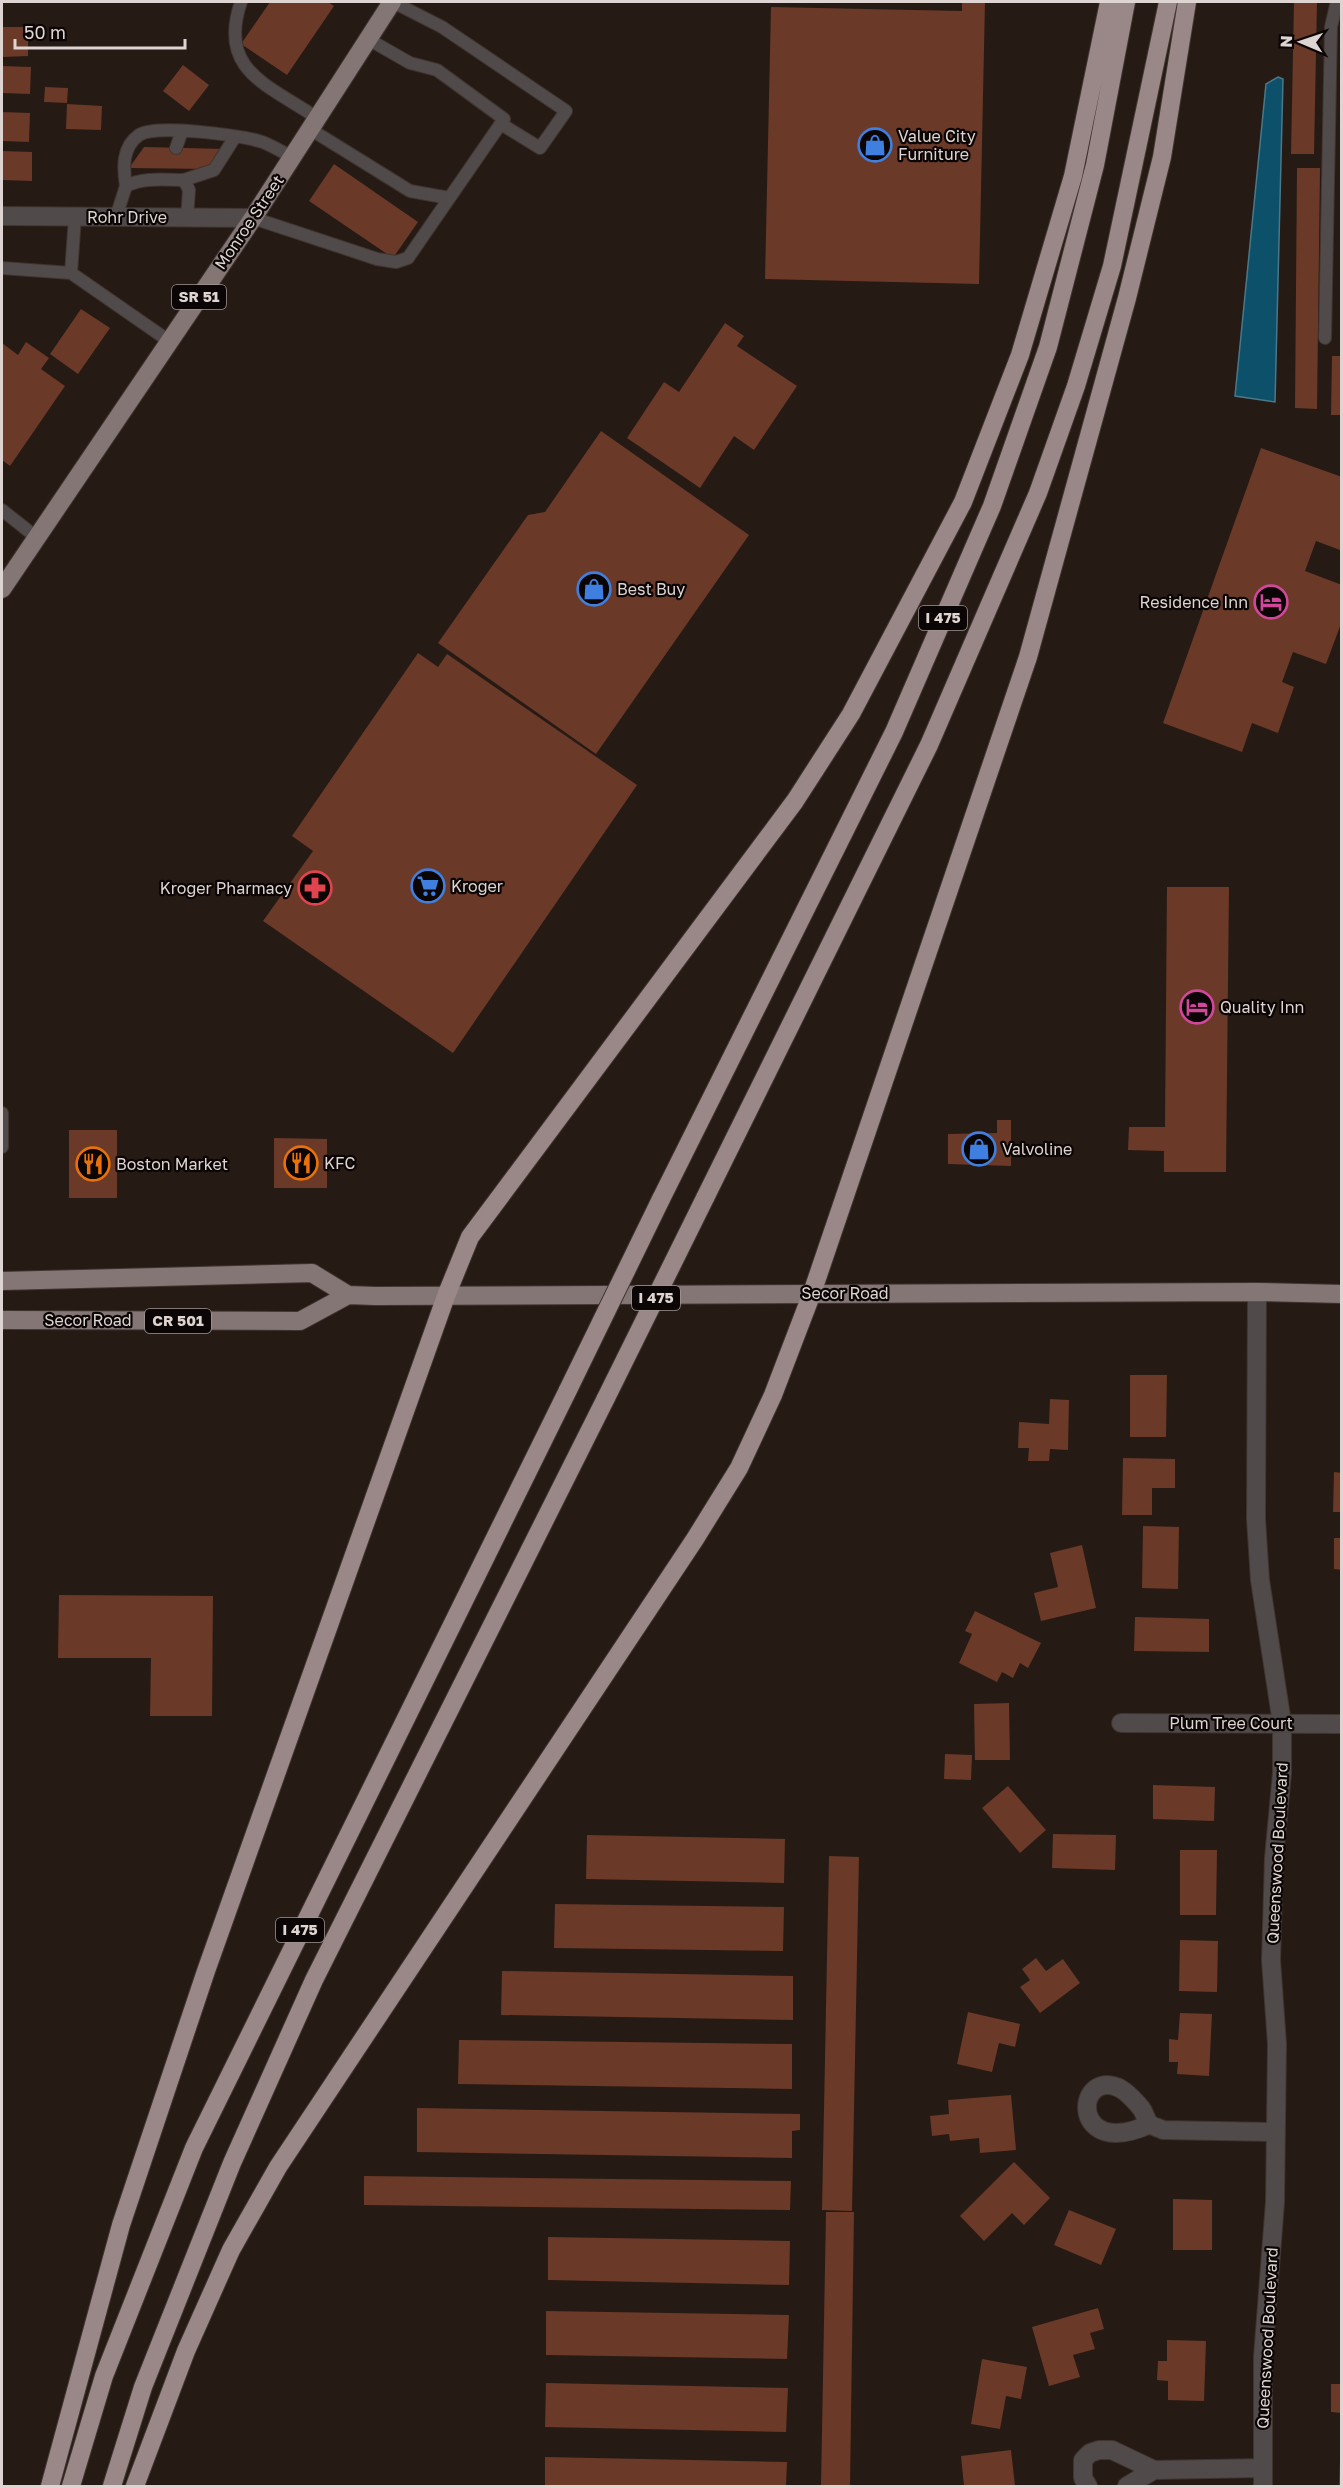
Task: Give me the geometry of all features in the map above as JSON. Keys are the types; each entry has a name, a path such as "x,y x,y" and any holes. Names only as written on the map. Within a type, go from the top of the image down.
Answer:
{"highway":[{"path":"51,2487 121,2225 206,1971 446,1296 473,1230 795,801 851,714 963,502 1020,355 1073,176 1109,2"},
{"name":"I 475","path":"71,2487 104,2376 194,2148 661,1199 894,732 992,506 1048,347 1095,165 1126,2"},
{"name":"I 475","path":"112,2487 143,2387 232,2163 314,1980 606,1398 929,745 1038,493 1076,386 1112,266 1168,2"},
{"path":"135,2487 186,2351 226,2260 278,2167 695,1539 739,1468 773,1395 812,1293 1028,657 1127,298 1162,157 1187,2"}],"main road":[{"name":"Monroe Street","path":"2,588 253,218 393,2"},
{"path":"2,1281 312,1273 348,1295"},
{"name":"Secor Road","path":"2,1320 300,1321 348,1295 1257,1292 1341,1294"}],"street":[{"name":"Rohr Drive","path":"2,216 253,218"},
{"name":"Queenswood Boulevard","path":"1257,1292 1256,1519 1260,1580 1282,1722 1282,1773 1274,1858 1271,1960 1277,2044 1275,2202 1263,2356 1263,2477"},
{"name":"Plum Tree Court","path":"1121,1723 1341,1724"},
{"path":"1150,2124 1163,2130 1276,2132"},
{"path":"1088,2487 1083,2478 1083,2460 1090,2453 1099,2450 1124,2454 1154,2470 1263,2477"},
{"path":"1127,2487 1154,2470"}],"lane":[{"path":"241,2 234,20 237,54 247,70 314,123 410,190 449,198"},
{"path":"393,2 442,27 566,111 540,148 501,124"},
{"path":"1325,338 1331,27 1336,5 1341,2"},
{"path":"253,218 376,259 396,262 408,258 501,124 504,119 437,70 410,63 368,39"},
{"path":"116,218 126,186 124,171 127,149 139,135 156,129 261,141 292,157"},
{"path":"176,148 182,131"},
{"path":"126,186 138,180 168,174 184,180 214,170 235,137"},
{"path":"184,180 189,190 187,218"},
{"path":"71,273 75,217"},
{"path":"2,268 71,273 169,341"},
{"path":"2,510 36,537"},
{"path":"2,1113 2,1147"}],"water":[{"path":"1278,77 1283,79 1275,402 1235,396 1266,84"}],"building":[{"path":"270,2 328,2 334,6 287,75 241,44"},
{"name":"Value City Furniture","path":"962,2 985,2 979,284 765,279 771,7 962,11"},
{"path":"1294,2 1317,2 1314,154 1291,154"},
{"path":"2,27 28,27 28,56 3,57"},
{"path":"183,65 209,85 189,111 163,91"},
{"path":"2,66 31,67 30,94 2,93"},
{"path":"45,87 68,88 67,103 44,102"},
{"path":"67,104 102,106 101,130 66,129"},
{"path":"2,112 30,113 29,142 2,141"},
{"path":"144,147 226,149 211,169 129,168"},
{"path":"2,151 32,152 32,181 2,180"},
{"path":"334,164 418,222 393,258 309,201"},
{"path":"1297,168 1320,168 1317,409 1295,408"},
{"path":"81,309 110,328 78,374 50,354"},
{"path":"725,323 744,336 737,346 797,386 754,450 734,436 700,488 627,438 664,382 679,392"},
{"path":"26,342 49,358 41,369 65,386 10,466 2,460 2,343 18,355"},
{"path":"1332,356 1342,356 1342,415 1331,415"},
{"name":"Best Buy","path":"601,431 749,535 596,754 438,643 528,515 545,512"},
{"path":"1261,448 1342,477 1340,550 1316,541 1305,571 1342,585 1342,621 1326,664 1293,652 1282,682 1294,687 1278,733 1252,723 1242,752 1163,723"},
{"name":"Kroger","path":"418,653 438,667 447,654 637,785 453,1053 263,921 313,851 292,836"},
{"name":"Quality Inn","path":"1167,887 1229,887 1226,1172 1164,1172 1164,1151 1128,1150 1129,1127 1165,1127"},
{"name":"Valvoline","path":"997,1120 1011,1120 1011,1166 948,1164 948,1134 997,1133"},
{"name":"Boston Market","path":"69,1130 117,1130 117,1198 69,1198"},
{"name":"KFC","path":"274,1138 327,1139 327,1188 274,1188"},
{"path":"1130,1375 1167,1375 1166,1437 1130,1437"},
{"path":"1050,1399 1069,1400 1068,1450 1050,1449 1049,1461 1028,1461 1029,1448 1018,1448 1019,1422 1049,1424"},
{"path":"1123,1458 1175,1459 1175,1488 1152,1488 1152,1515 1122,1515"},
{"path":"1334,1472 1342,1473 1342,1512 1333,1512"},
{"path":"1143,1526 1179,1527 1178,1589 1142,1588"},
{"path":"1334,1538 1342,1538 1342,1570 1334,1569"},
{"path":"1082,1545 1096,1608 1041,1621 1034,1593 1058,1587 1050,1553"},
{"path":"59,1595 213,1596 212,1716 150,1716 151,1658 58,1658"},
{"path":"975,1611 1041,1643 1028,1668 1020,1663 1013,1678 1002,1672 997,1682 959,1663 972,1634 965,1631"},
{"path":"1135,1617 1209,1619 1209,1652 1134,1651"},
{"path":"1009,1703 1010,1760 975,1760 974,1704"},
{"path":"945,1754 972,1755 971,1780 944,1779"},
{"path":"1153,1785 1215,1787 1214,1821 1153,1819"},
{"path":"1008,1786 1046,1830 1020,1853 982,1808"},
{"path":"1053,1834 1116,1835 1115,1870 1052,1868"},
{"path":"587,1835 785,1839 784,1883 586,1879"},
{"path":"1180,1850 1217,1850 1216,1915 1180,1915"},
{"path":"829,1856 859,1857 852,2211 822,2210"},
{"path":"555,1904 784,1907 783,1951 554,1948"},
{"path":"1180,1940 1218,1941 1217,1992 1179,1991"},
{"path":"1036,1958 1046,1971 1063,1959 1080,1983 1040,2013 1020,1987 1030,1980 1022,1969"},
{"path":"502,1971 793,1976 793,2020 501,2015"},
{"path":"968,2012 1020,2024 1015,2047 999,2043 992,2072 957,2064"},
{"path":"1180,2013 1212,2014 1209,2076 1177,2074 1178,2062 1169,2062 1169,2039 1178,2040"},
{"path":"459,2040 792,2044 792,2089 458,2084"},
{"path":"1011,2095 1016,2150 980,2153 979,2138 950,2141 949,2134 932,2136 930,2116 949,2114 948,2100"},
{"path":"417,2108 800,2114 800,2130 792,2131 792,2158 417,2152"},
{"path":"1014,2162 1050,2198 1024,2225 1012,2213 984,2241 960,2216"},
{"path":"364,2176 791,2181 790,2210 364,2205"},
{"path":"1173,2199 1212,2200 1212,2250 1173,2250"},
{"path":"1069,2210 1116,2229 1101,2265 1054,2245"},
{"path":"826,2212 854,2212 850,2486 821,2486"},
{"path":"548,2237 790,2241 789,2285 548,2280"},
{"path":"1098,2308 1104,2329 1090,2333 1095,2349 1073,2355 1080,2377 1049,2386 1032,2327"},
{"path":"546,2311 789,2315 787,2359 546,2355"},
{"path":"1167,2340 1206,2341 1204,2401 1168,2400 1168,2381 1157,2380 1158,2361 1167,2361"},
{"path":"982,2359 1027,2367 1021,2399 1006,2396 1000,2429 971,2424"},
{"path":"546,2383 788,2388 786,2432 545,2427"},
{"path":"1331,2384 1342,2384 1342,2413 1331,2412"},
{"path":"1011,2450 1015,2486 964,2486 961,2456"},
{"path":"545,2457 787,2462 786,2486 545,2486"},
{"path":"1340,2460 1342,2460 1342,2486 1339,2486"}],"place":[{"name":"Value City Furniture","path":"875,145"},
{"name":"Best Buy","path":"594,589"},
{"name":"Residence Inn","path":"1271,602"},
{"name":"Kroger","path":"428,886"},
{"name":"Kroger Pharmacy","path":"315,888"},
{"name":"Quality Inn","path":"1197,1007"},
{"name":"Valvoline","path":"979,1149"},
{"name":"KFC","path":"301,1163"},
{"name":"Boston Market","path":"93,1164"}]}
